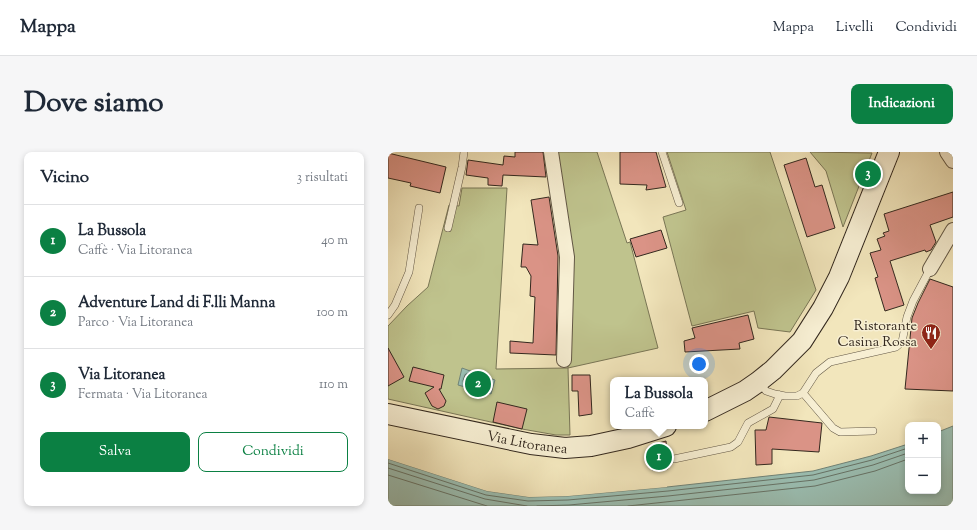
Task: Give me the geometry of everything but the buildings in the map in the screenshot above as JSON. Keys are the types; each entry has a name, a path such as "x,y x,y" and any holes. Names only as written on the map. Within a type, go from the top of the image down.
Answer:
{"street":[{"path":"551,152 567,257 564,360"},
{"path":"708,410 745,391 758,382 773,370 802,341 823,308 839,277 889,152"},
{"path":"947,152 953,161"},
{"path":"930,269 953,230"},
{"name":"Via Litoranea","path":"388,414 531,444 565,448 592,446 628,438 656,429"}],"lane":[{"path":"448,228 464,152"},
{"path":"662,152 679,204"},
{"path":"388,314 395,305 409,272 419,208"},
{"path":"758,382 766,391 780,395 797,396 803,393 816,373 830,362 896,347 902,342 907,317 913,301 930,269"},
{"path":"803,393 833,428 840,432 873,431"},
{"path":"674,459 731,447 738,442 748,423 772,409 780,395"}],"green space":[{"path":"555,152 597,152 627,243 630,242 658,348 568,368 571,257"},
{"path":"667,152 770,152 816,290 790,332 758,328 754,311 692,326 663,217 686,210"},
{"path":"810,152 872,153 843,227 826,171"},
{"path":"462,188 507,188 496,369 568,368 570,435 556,435 522,429 388,399 388,326 428,287 449,205 459,206"}],"water":[{"path":"462,368 495,380 491,394 458,385"},
{"path":"953,426 953,506 388,506 388,459 487,491 529,497 568,496 813,471 871,456 905,445 905,494 941,494 941,431"}],"pier":[{"path":"388,457 487,489 529,495 568,494 667,485 667,487 568,496 529,497 487,491 388,459"}],"place":[{"name":"Via Litoranea","path":"868,174"},
{"name":"Ristorante Casina Rossa","path":"931,350"},
{"name":"Adventure Land di F.lli Manna","path":"478,384"},
{"name":"La Bussola","path":"659,457"}]}
